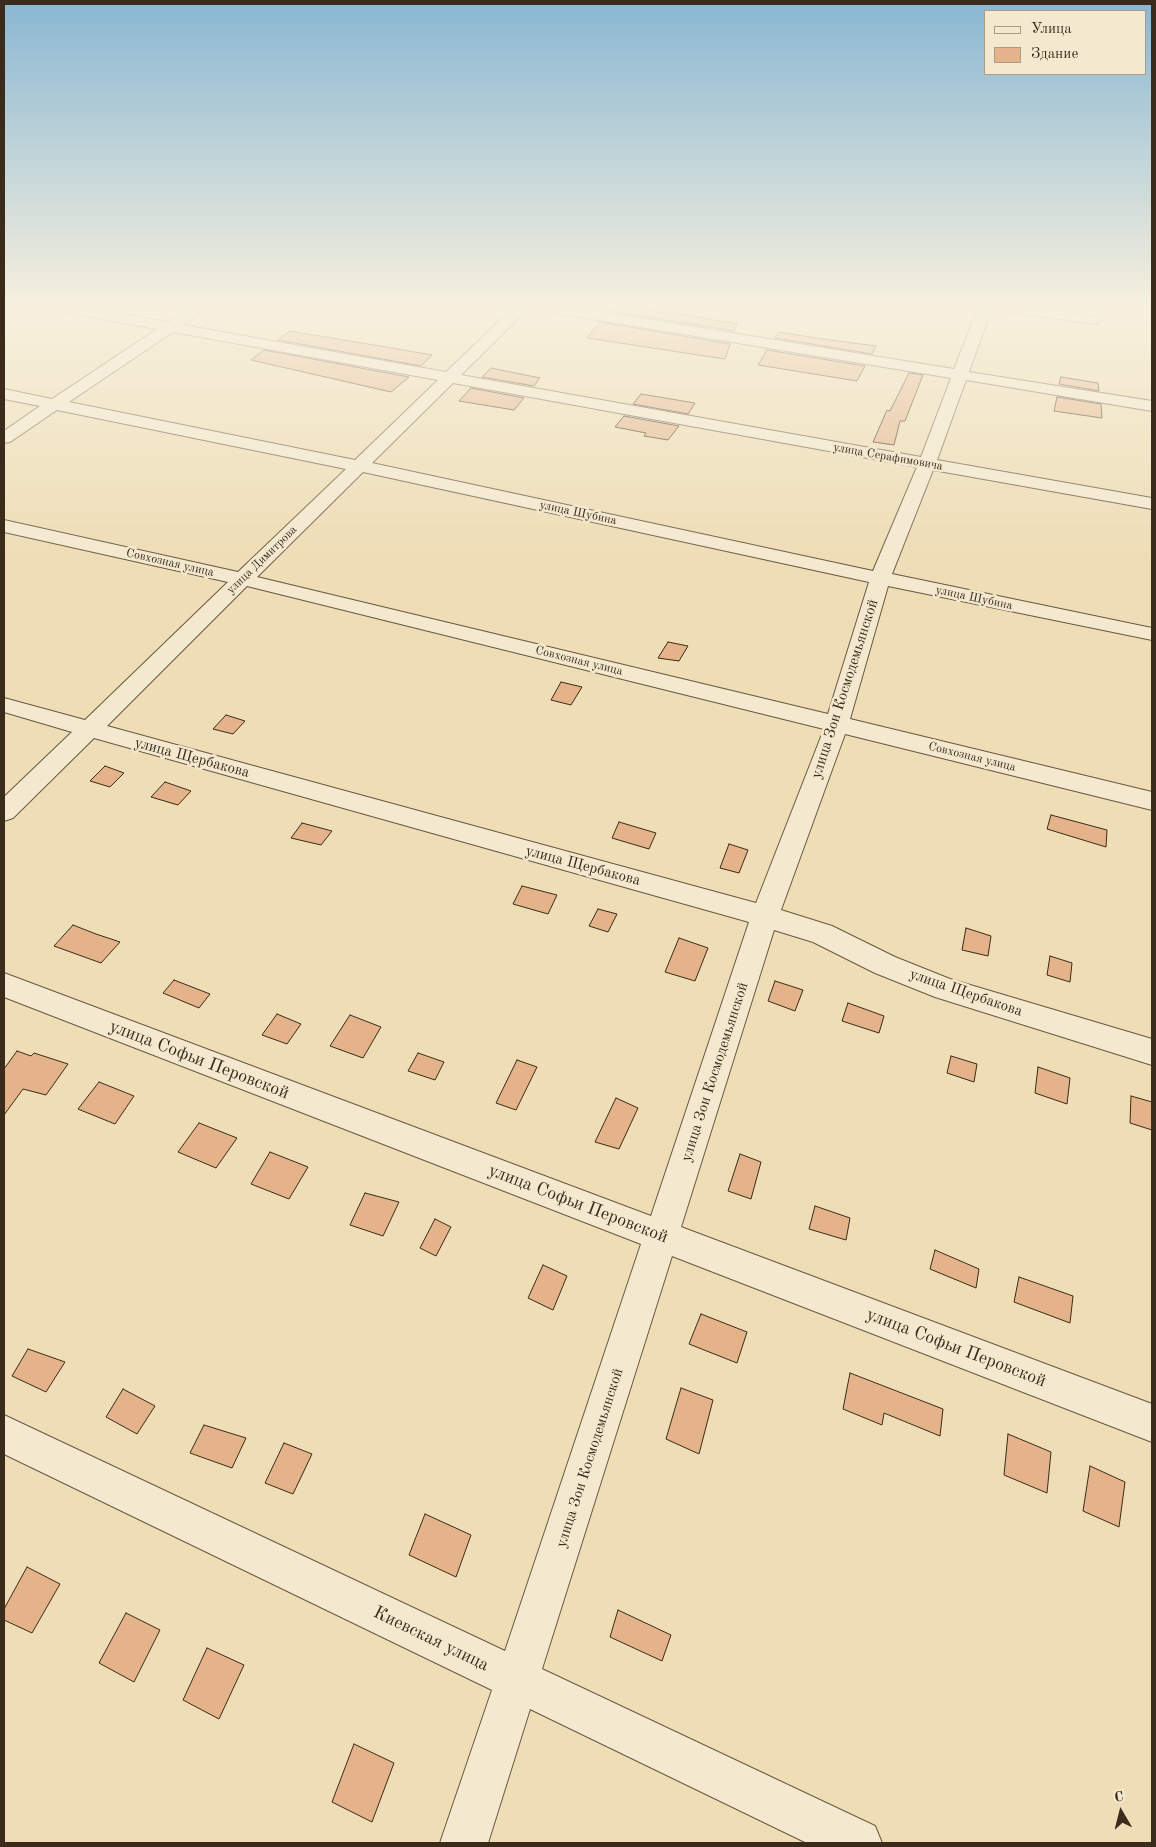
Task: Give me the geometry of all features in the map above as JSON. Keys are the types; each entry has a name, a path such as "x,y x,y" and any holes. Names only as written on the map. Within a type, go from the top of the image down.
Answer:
{"street":[{"name":"улица Шубина","path":"5,394 359,466 880,578 1152,634"},
{"path":"4,438 72,394"},
{"name":"улица Димитрова","path":"4,812 432,394"},
{"name":"улица Серафимовича","path":"538,394 1152,504"},
{"name":"улица Зои Космодемьянской","path":"464,1843 765,916 837,724 880,578 954,394"},
{"path":"1079,394 1152,406"},
{"name":"Совхозная улица","path":"4,526 242,579 1152,801"},
{"name":"улица Щербакова","path":"4,706 765,916 822,934 885,965 945,989 1152,1052"},
{"name":"улица Софьи Перовской","path":"4,985 1152,1423"},
{"name":"Киевская улица","path":"4,1434 858,1843"}],"building":[{"path":"465,394 504,394 524,398 514,410 459,401"},
{"path":"641,394 695,403 688,414 633,404"},
{"path":"898,394 915,394 905,421 900,421 894,445 873,442 887,410 890,411"},
{"path":"1057,397 1101,404 1102,418 1054,411"},
{"path":"624,416 679,426 668,440 644,436 646,433 615,427"},
{"path":"668,642 688,646 679,661 658,658"},
{"path":"561,682 582,687 571,705 551,700"},
{"path":"226,715 245,721 233,734 213,729"},
{"path":"105,766 124,773 110,787 90,781"},
{"path":"165,782 191,791 178,805 151,797"},
{"path":"1051,815 1107,830 1106,847 1047,829"},
{"path":"619,822 656,833 649,849 612,838"},
{"path":"302,823 332,831 321,845 291,838"},
{"path":"729,844 748,850 739,873 720,868"},
{"path":"522,886 557,895 548,914 513,904"},
{"path":"598,909 617,914 608,932 589,926"},
{"path":"73,925 120,942 101,963 54,946"},
{"path":"966,928 991,936 988,956 962,950"},
{"path":"679,938 708,948 695,981 665,972"},
{"path":"1050,956 1072,963 1070,982 1047,975"},
{"path":"174,980 210,994 199,1008 163,993"},
{"path":"775,981 803,990 795,1011 768,1001"},
{"path":"848,1003 884,1016 879,1033 842,1021"},
{"path":"277,1014 301,1024 287,1044 262,1035"},
{"path":"350,1015 381,1027 363,1058 330,1046"},
{"path":"17,1051 31,1056 34,1053 68,1064 46,1095 23,1089 4,1115 4,1069"},
{"path":"418,1053 444,1062 435,1080 408,1071"},
{"path":"951,1056 977,1064 974,1082 947,1073"},
{"path":"517,1060 537,1067 516,1110 496,1103"},
{"path":"1038,1067 1070,1078 1067,1104 1035,1093"},
{"path":"99,1082 134,1096 115,1124 78,1109"},
{"path":"1131,1096 1152,1102 1152,1130 1130,1123"},
{"path":"616,1098 638,1108 619,1149 595,1142"},
{"path":"199,1123 237,1138 216,1168 178,1152"},
{"path":"270,1152 308,1167 289,1199 251,1184"},
{"path":"740,1154 761,1162 751,1199 728,1191"},
{"path":"365,1193 399,1202 383,1236 350,1225"},
{"path":"815,1206 850,1218 846,1240 809,1229"},
{"path":"435,1219 451,1227 436,1256 420,1248"},
{"path":"935,1250 979,1269 976,1288 930,1269"},
{"path":"543,1265 567,1276 553,1310 528,1298"},
{"path":"1019,1277 1073,1296 1070,1323 1014,1302"},
{"path":"701,1314 747,1332 737,1363 689,1344"},
{"path":"28,1349 65,1362 46,1392 12,1376"},
{"path":"850,1373 943,1409 940,1436 884,1413 882,1425 843,1409"},
{"path":"681,1388 713,1400 699,1454 666,1439"},
{"path":"123,1389 155,1406 137,1434 106,1417"},
{"path":"204,1425 246,1438 232,1468 190,1453"},
{"path":"1008,1434 1051,1452 1047,1493 1004,1475"},
{"path":"284,1443 312,1454 293,1494 265,1483"},
{"path":"1090,1466 1125,1482 1119,1527 1083,1511"},
{"path":"425,1514 471,1535 456,1577 409,1555"},
{"path":"27,1567 60,1584 32,1633 4,1620 4,1609"},
{"path":"618,1610 671,1635 662,1661 610,1637"},
{"path":"126,1613 160,1630 134,1682 99,1663"},
{"path":"207,1648 244,1665 219,1719 183,1700"},
{"path":"354,1744 394,1763 372,1822 332,1802"}]}
